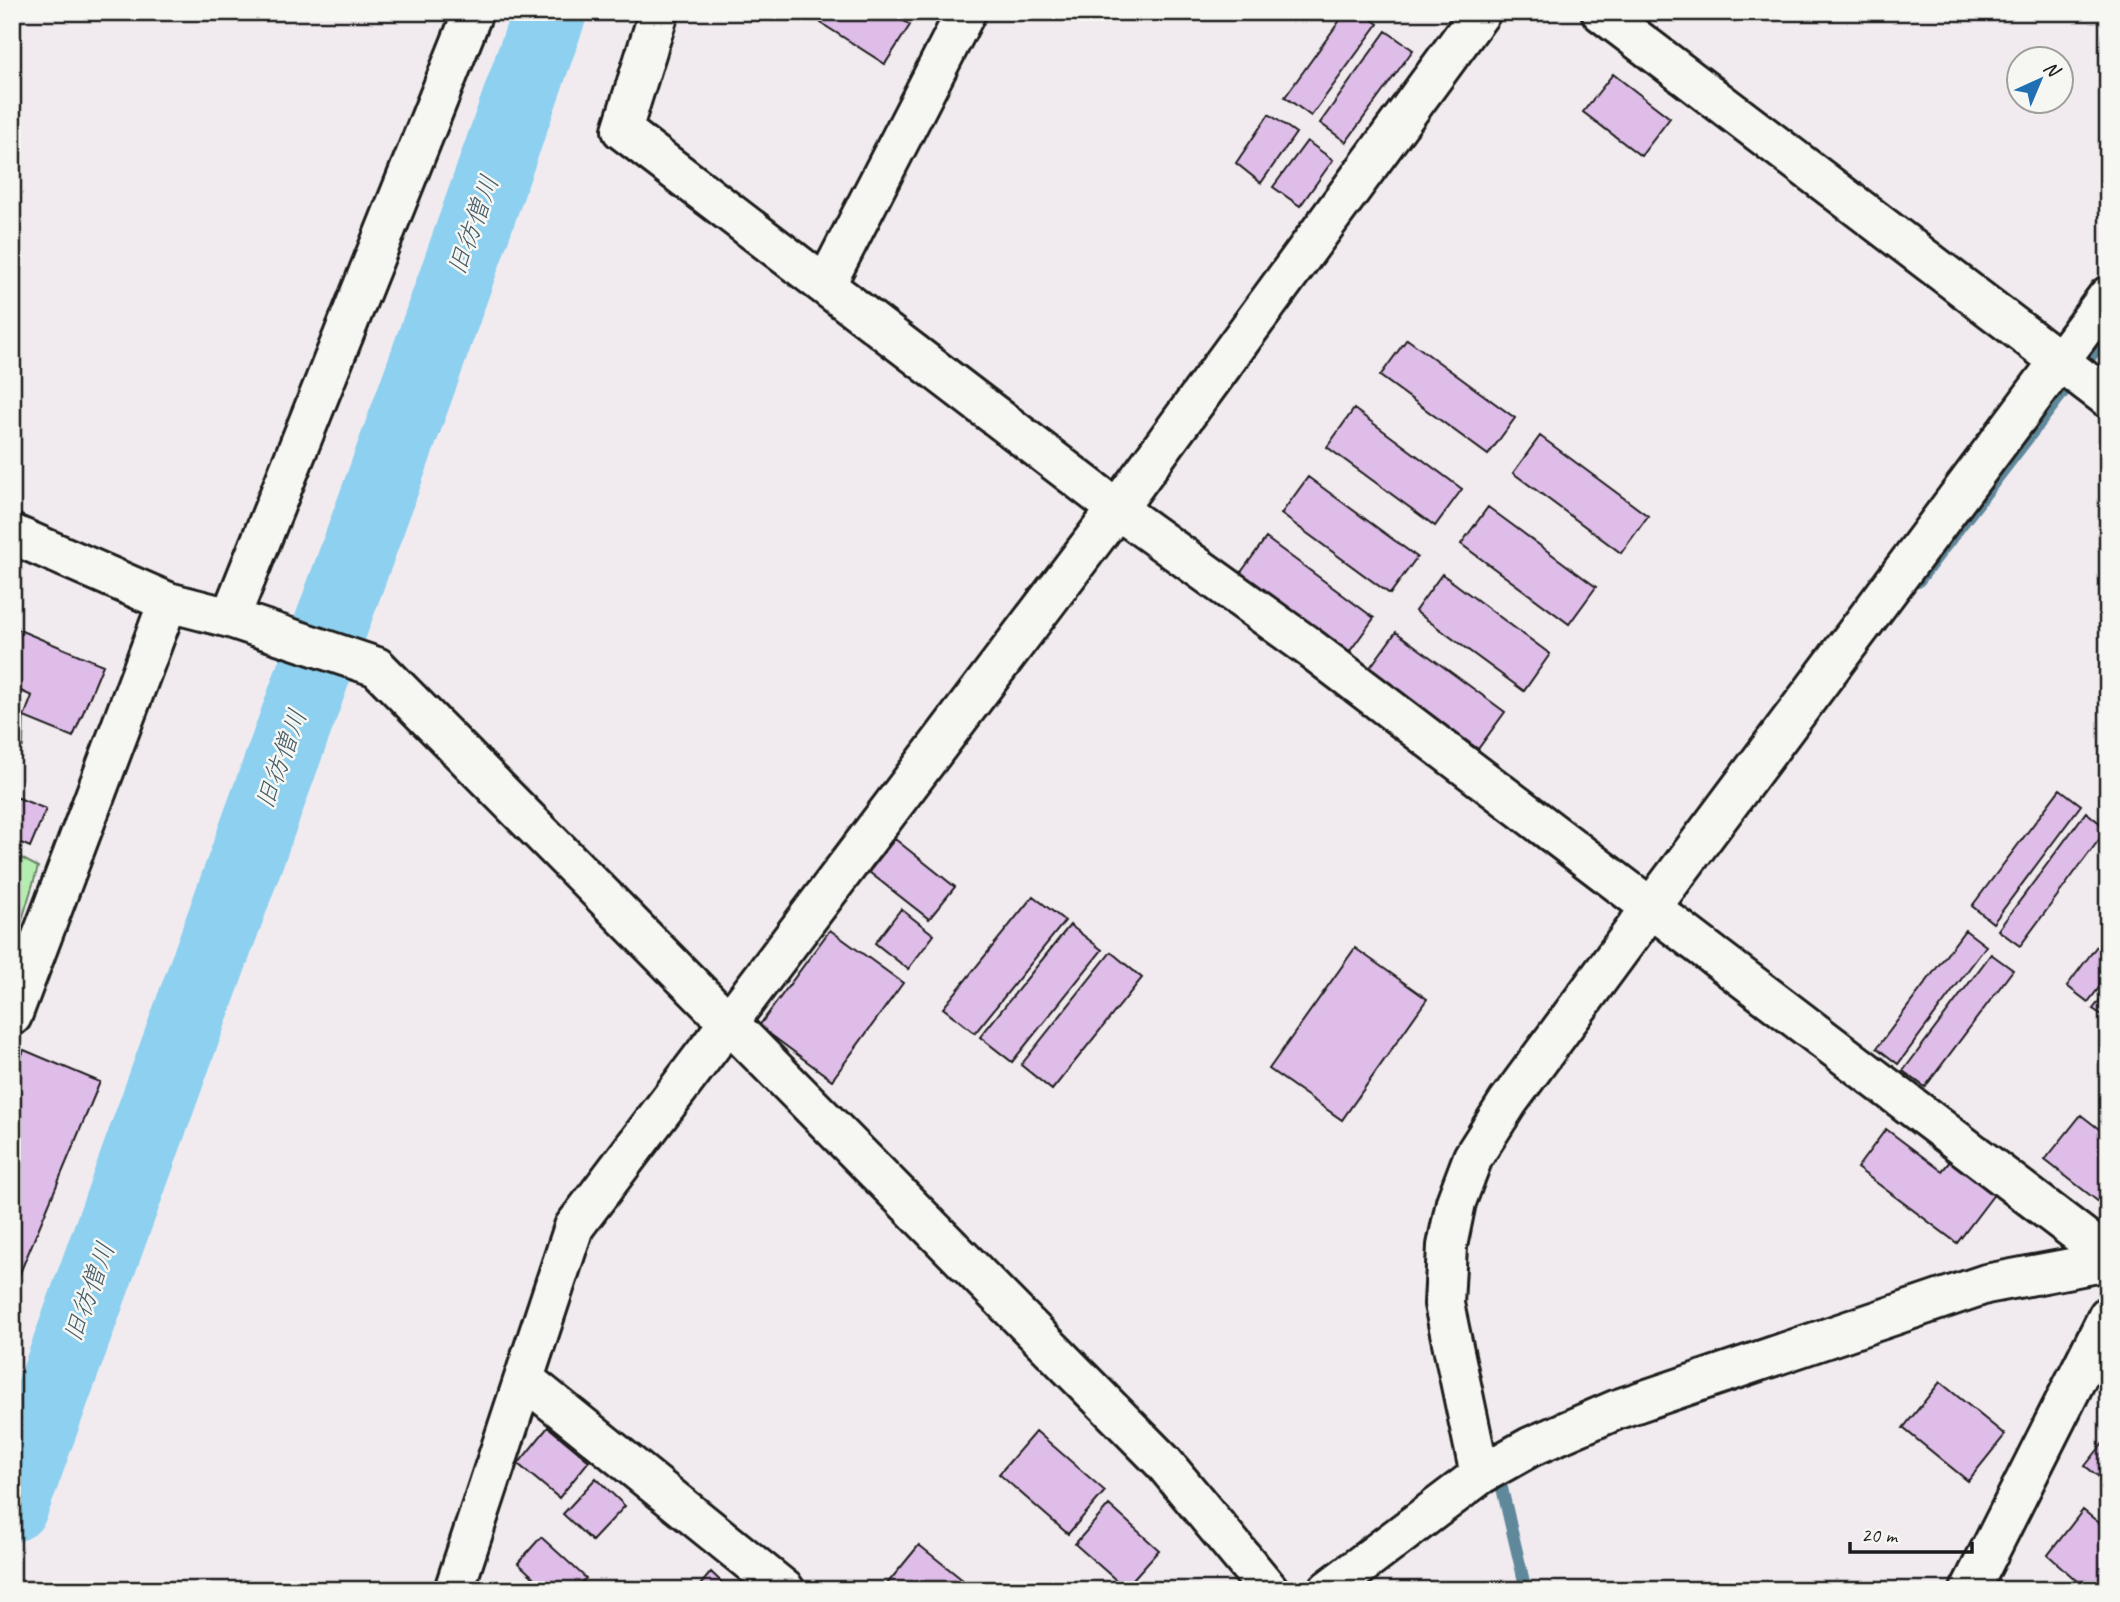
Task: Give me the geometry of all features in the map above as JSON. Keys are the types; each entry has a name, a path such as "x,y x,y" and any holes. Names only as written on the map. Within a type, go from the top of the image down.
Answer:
{"street":[{"path":"230,618 473,12"},
{"path":"659,12 622,130 1117,509 1307,645 2108,1259"},
{"path":"826,284 966,12"},
{"path":"454,1590 574,1227 1117,509 1481,12"},
{"path":"1601,12 2108,398"},
{"path":"1480,1475 1444,1304 1447,1246 1456,1202 1473,1157 1508,1102 1650,909 2108,296"},
{"path":"12,534 168,602 230,618 377,667 1164,1464 1269,1590"},
{"path":"12,1016 19,976 168,602"},
{"path":"1328,1590 1480,1475 1530,1447 1618,1409 1986,1284 2108,1259"},
{"path":"1970,1590 2108,1316"},
{"path":"524,1379 785,1590"}],"path":[{"path":"12,30 23,12"}],"green space":[{"path":"12,712 24,717 23,747 12,748"},
{"path":"12,853 38,867 12,953"}],"building":[{"path":"829,12 890,12 910,25 885,64 821,23"},
{"path":"1346,12 1362,12 1378,24 1311,116 1285,97"},
{"path":"1386,31 1413,50 1346,142 1320,123"},
{"path":"1613,74 1670,118 1641,156 1583,112"},
{"path":"1269,114 1296,133 1261,183 1236,163"},
{"path":"1307,141 1333,160 1300,206 1273,187"},
{"path":"1407,339 1515,418 1488,455 1380,376"},
{"path":"1354,409 1462,489 1435,526 1327,447"},
{"path":"1540,436 1648,516 1621,553 1513,473"},
{"path":"1308,477 1417,557 1390,594 1281,514"},
{"path":"1488,507 1596,587 1569,624 1461,544"},
{"path":"1266,538 1374,618 1347,655 1239,575"},
{"path":"1442,574 1550,654 1524,691 1415,611"},
{"path":"12,627 103,665 73,737 24,717 32,696 12,687"},
{"path":"1396,632 1505,712 1478,749 1369,669"},
{"path":"2060,789 2081,805 1993,923 1972,906"},
{"path":"16,797 46,809 30,847 12,839 12,807"},
{"path":"2086,812 2107,829 2020,946 1998,930"},
{"path":"895,839 955,887 929,919 869,872"},
{"path":"1033,896 1065,921 975,1033 943,1008"},
{"path":"901,909 934,935 908,969 875,943"},
{"path":"1070,925 1102,950 1012,1062 980,1037"},
{"path":"830,930 903,983 832,1080 759,1026"},
{"path":"1965,930 1986,946 1898,1064 1877,1048"},
{"path":"2108,931 2108,976 2088,1002 2067,986"},
{"path":"1355,948 1427,999 1342,1120 1269,1069"},
{"path":"1111,952 1142,978 1052,1090 1021,1065"},
{"path":"1991,954 2013,970 1925,1087 1903,1071"},
{"path":"2108,990 2108,1019 2093,1009"},
{"path":"24,1050 100,1082 12,1292 12,1077"},
{"path":"2081,1115 2108,1136 2108,1194 2100,1203 2045,1160"},
{"path":"1886,1129 1942,1171 1951,1160 1995,1193 1957,1243 1857,1168"},
{"path":"1940,1382 2005,1435 1968,1481 1903,1428"},
{"path":"548,1427 589,1461 559,1498 518,1464"},
{"path":"1036,1431 1105,1491 1068,1534 999,1474"},
{"path":"2108,1437 2108,1484 2085,1466"},
{"path":"596,1478 625,1506 592,1541 563,1514"},
{"path":"1109,1505 1159,1550 1125,1588 1075,1544"},
{"path":"2083,1510 2108,1530 2108,1590 2087,1590 2048,1555"},
{"path":"541,1537 586,1578 576,1590 547,1590 518,1563"},
{"path":"919,1545 974,1589 894,1590 887,1584"},
{"path":"711,1572 730,1590 696,1590"},
{"path":"2032,1583 2040,1590 2026,1590"}],"waterway":[{"name":"旧彷僧川","path":"12,1505 425,366 550,12"},
{"path":"1918,582 2108,334"},
{"path":"1498,1471 1526,1590"}]}
